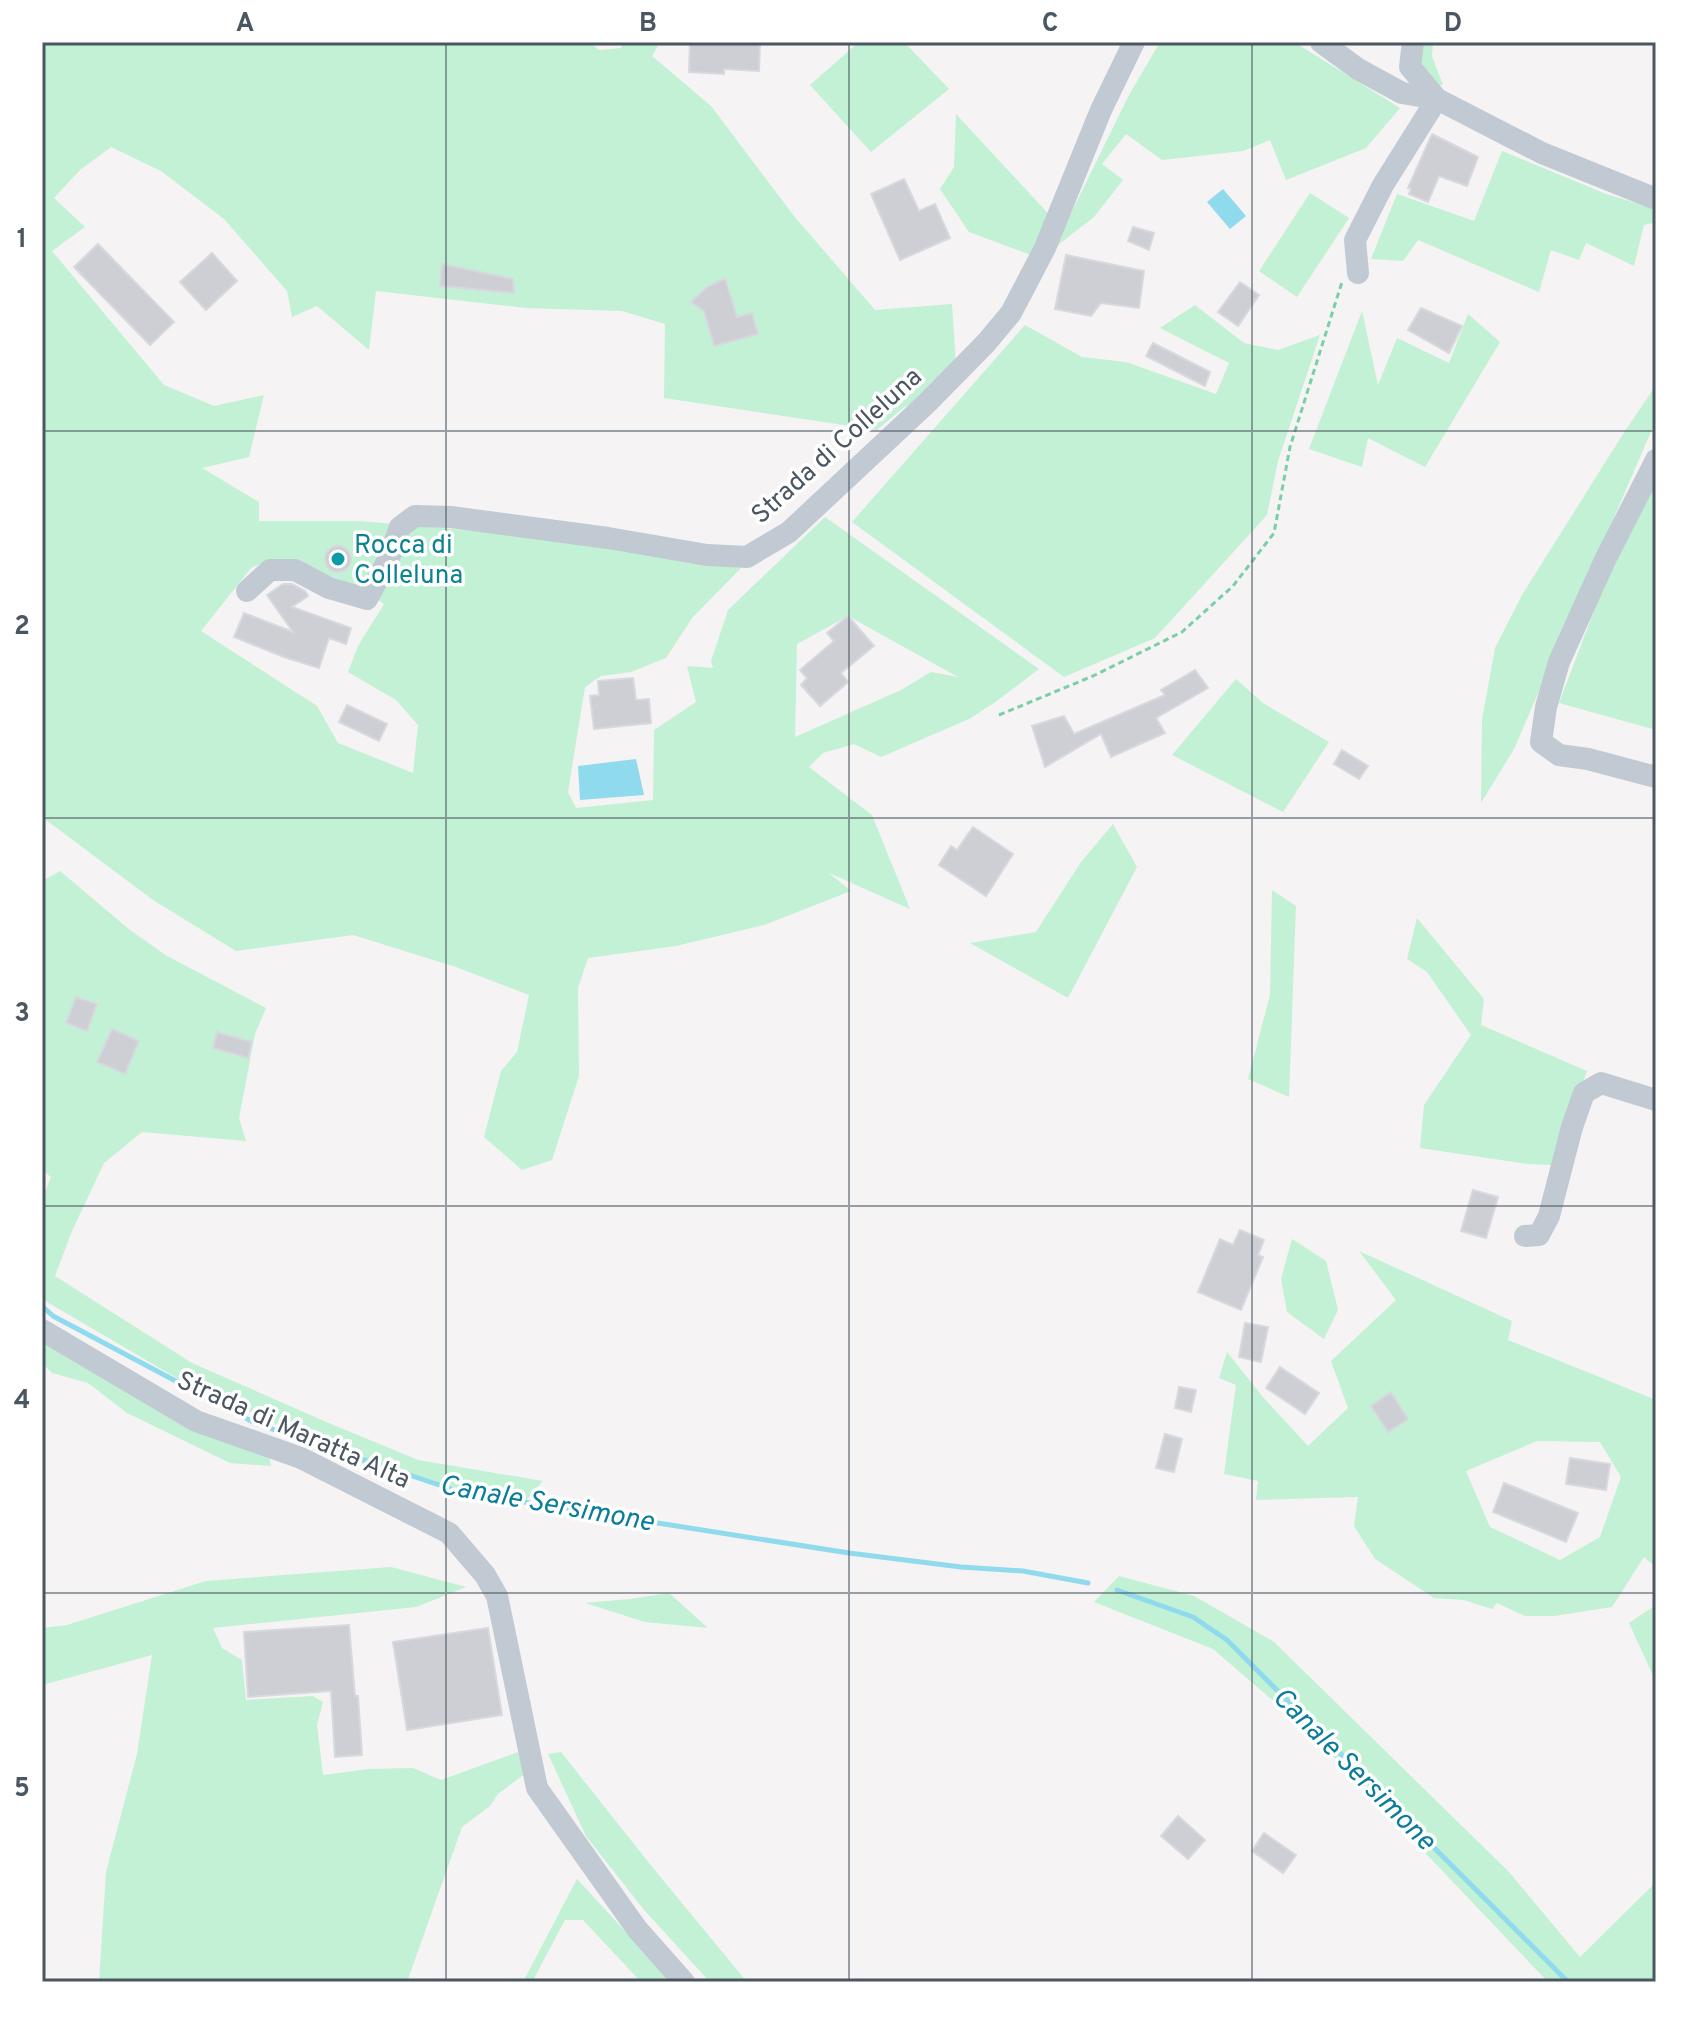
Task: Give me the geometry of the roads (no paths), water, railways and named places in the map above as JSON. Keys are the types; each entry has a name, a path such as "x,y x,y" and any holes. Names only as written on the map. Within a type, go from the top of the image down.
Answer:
{"street":[{"name":"Strada di Colleluna","path":"247,591 270,570 295,570 329,588 367,599 389,558 400,527 415,516 451,517 707,555 747,557 789,532 926,404 1011,313 1045,248 1101,110 1134,42"},
{"path":"1321,42 1358,69 1402,93 1437,99 1542,153 1656,199"},
{"path":"1413,42 1410,67 1437,99"},
{"path":"1350,278 1355,240 1383,185 1437,99"},
{"path":"1656,460 1605,560 1559,662 1546,707 1541,742 1559,755 1588,759 1656,777"},
{"path":"1525,1236 1539,1235 1549,1216 1584,1093 1601,1083 1656,1100"},
{"name":"Strada di Maratta Alta","path":"42,1330 196,1421 301,1458 449,1533 485,1575 497,1596 537,1788 637,1929 684,1982"}],"water":[{"path":"1223,189 1246,216 1230,229 1207,202"},
{"path":"636,759 644,795 580,800 578,766"}],"waterway":[{"name":"Canale Sersimone","path":"42,1306 53,1316 257,1424 460,1492 849,1553 961,1567 1023,1571 1088,1583"},
{"name":"Canale Sersimone","path":"1117,1590 1193,1617 1227,1640 1568,1982"}],"place":[{"name":"Rocca di Colleluna","path":"338,559"}]}
